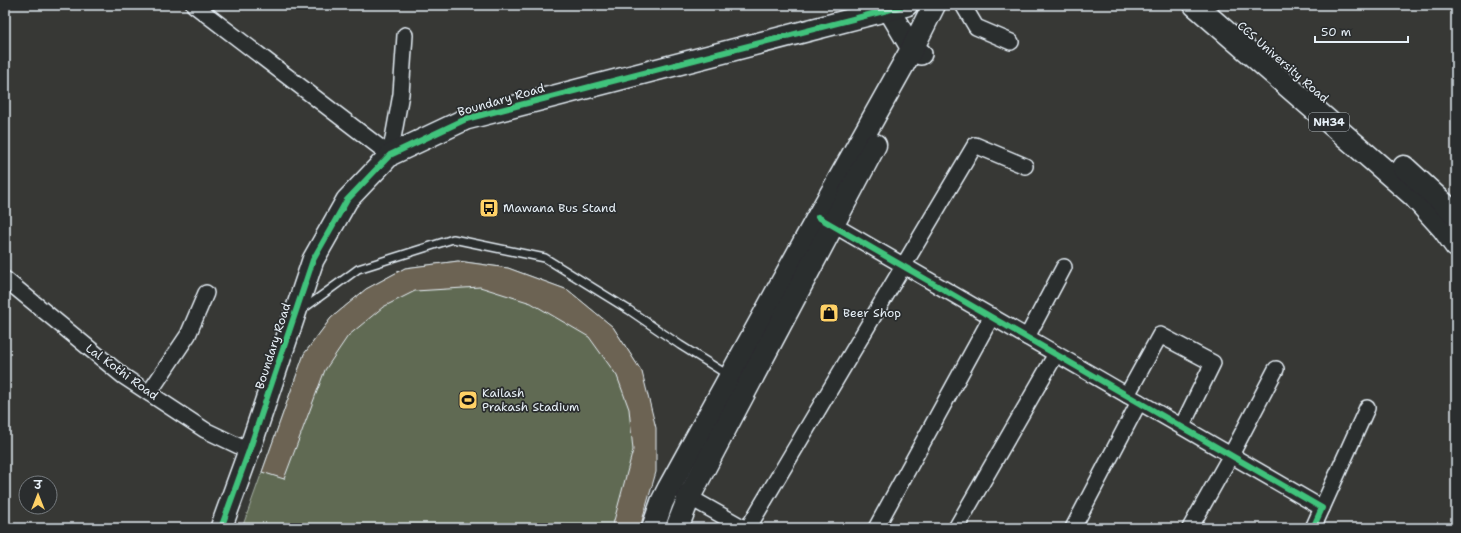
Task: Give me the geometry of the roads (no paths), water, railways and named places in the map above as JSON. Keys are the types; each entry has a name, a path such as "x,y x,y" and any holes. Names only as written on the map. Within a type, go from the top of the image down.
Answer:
{"main road":[{"path":"917,51 934,5"},
{"path":"653,528 662,502 669,488 739,381 917,51 946,5"},
{"name":"CCS University Road","path":"1195,5 1262,53 1455,213"},
{"name":"CCS University Road","path":"1218,5 1262,53"},
{"name":"CCS University Road","path":"1300,86 1414,196 1443,228 1456,246"},
{"path":"677,528 739,381"}],"street":[{"path":"194,5 390,156 401,94 405,35"},
{"path":"963,5 976,27 1011,42"},
{"path":"898,7 917,51"},
{"name":"Boundary Road","path":"221,528 249,451 313,260 346,200 390,156 466,119 898,7"},
{"path":"748,528 975,145 1025,166"},
{"path":"826,221 1322,508"},
{"path":"1027,337 1064,267"},
{"name":"Lal Kothi Road","path":"5,279 123,376 205,430 249,451"},
{"path":"149,393 188,335 206,293"},
{"path":"876,528 992,316"},
{"path":"1073,528 1160,336 1213,363 1182,426"},
{"path":"956,528 1056,354"},
{"path":"1190,528 1231,455 1276,369"},
{"path":"1312,528 1367,408"},
{"path":"669,488 689,497 744,528"}],"lane":[{"path":"294,315 358,269 453,239 545,258 629,310 691,352 739,381"}],"place":[{"name":"Mawana Bus Stand","path":"489,208"},
{"name":"Beer Shop","path":"829,313"},
{"name":"Kailash Prakash Stadium","path":"468,400"}]}
